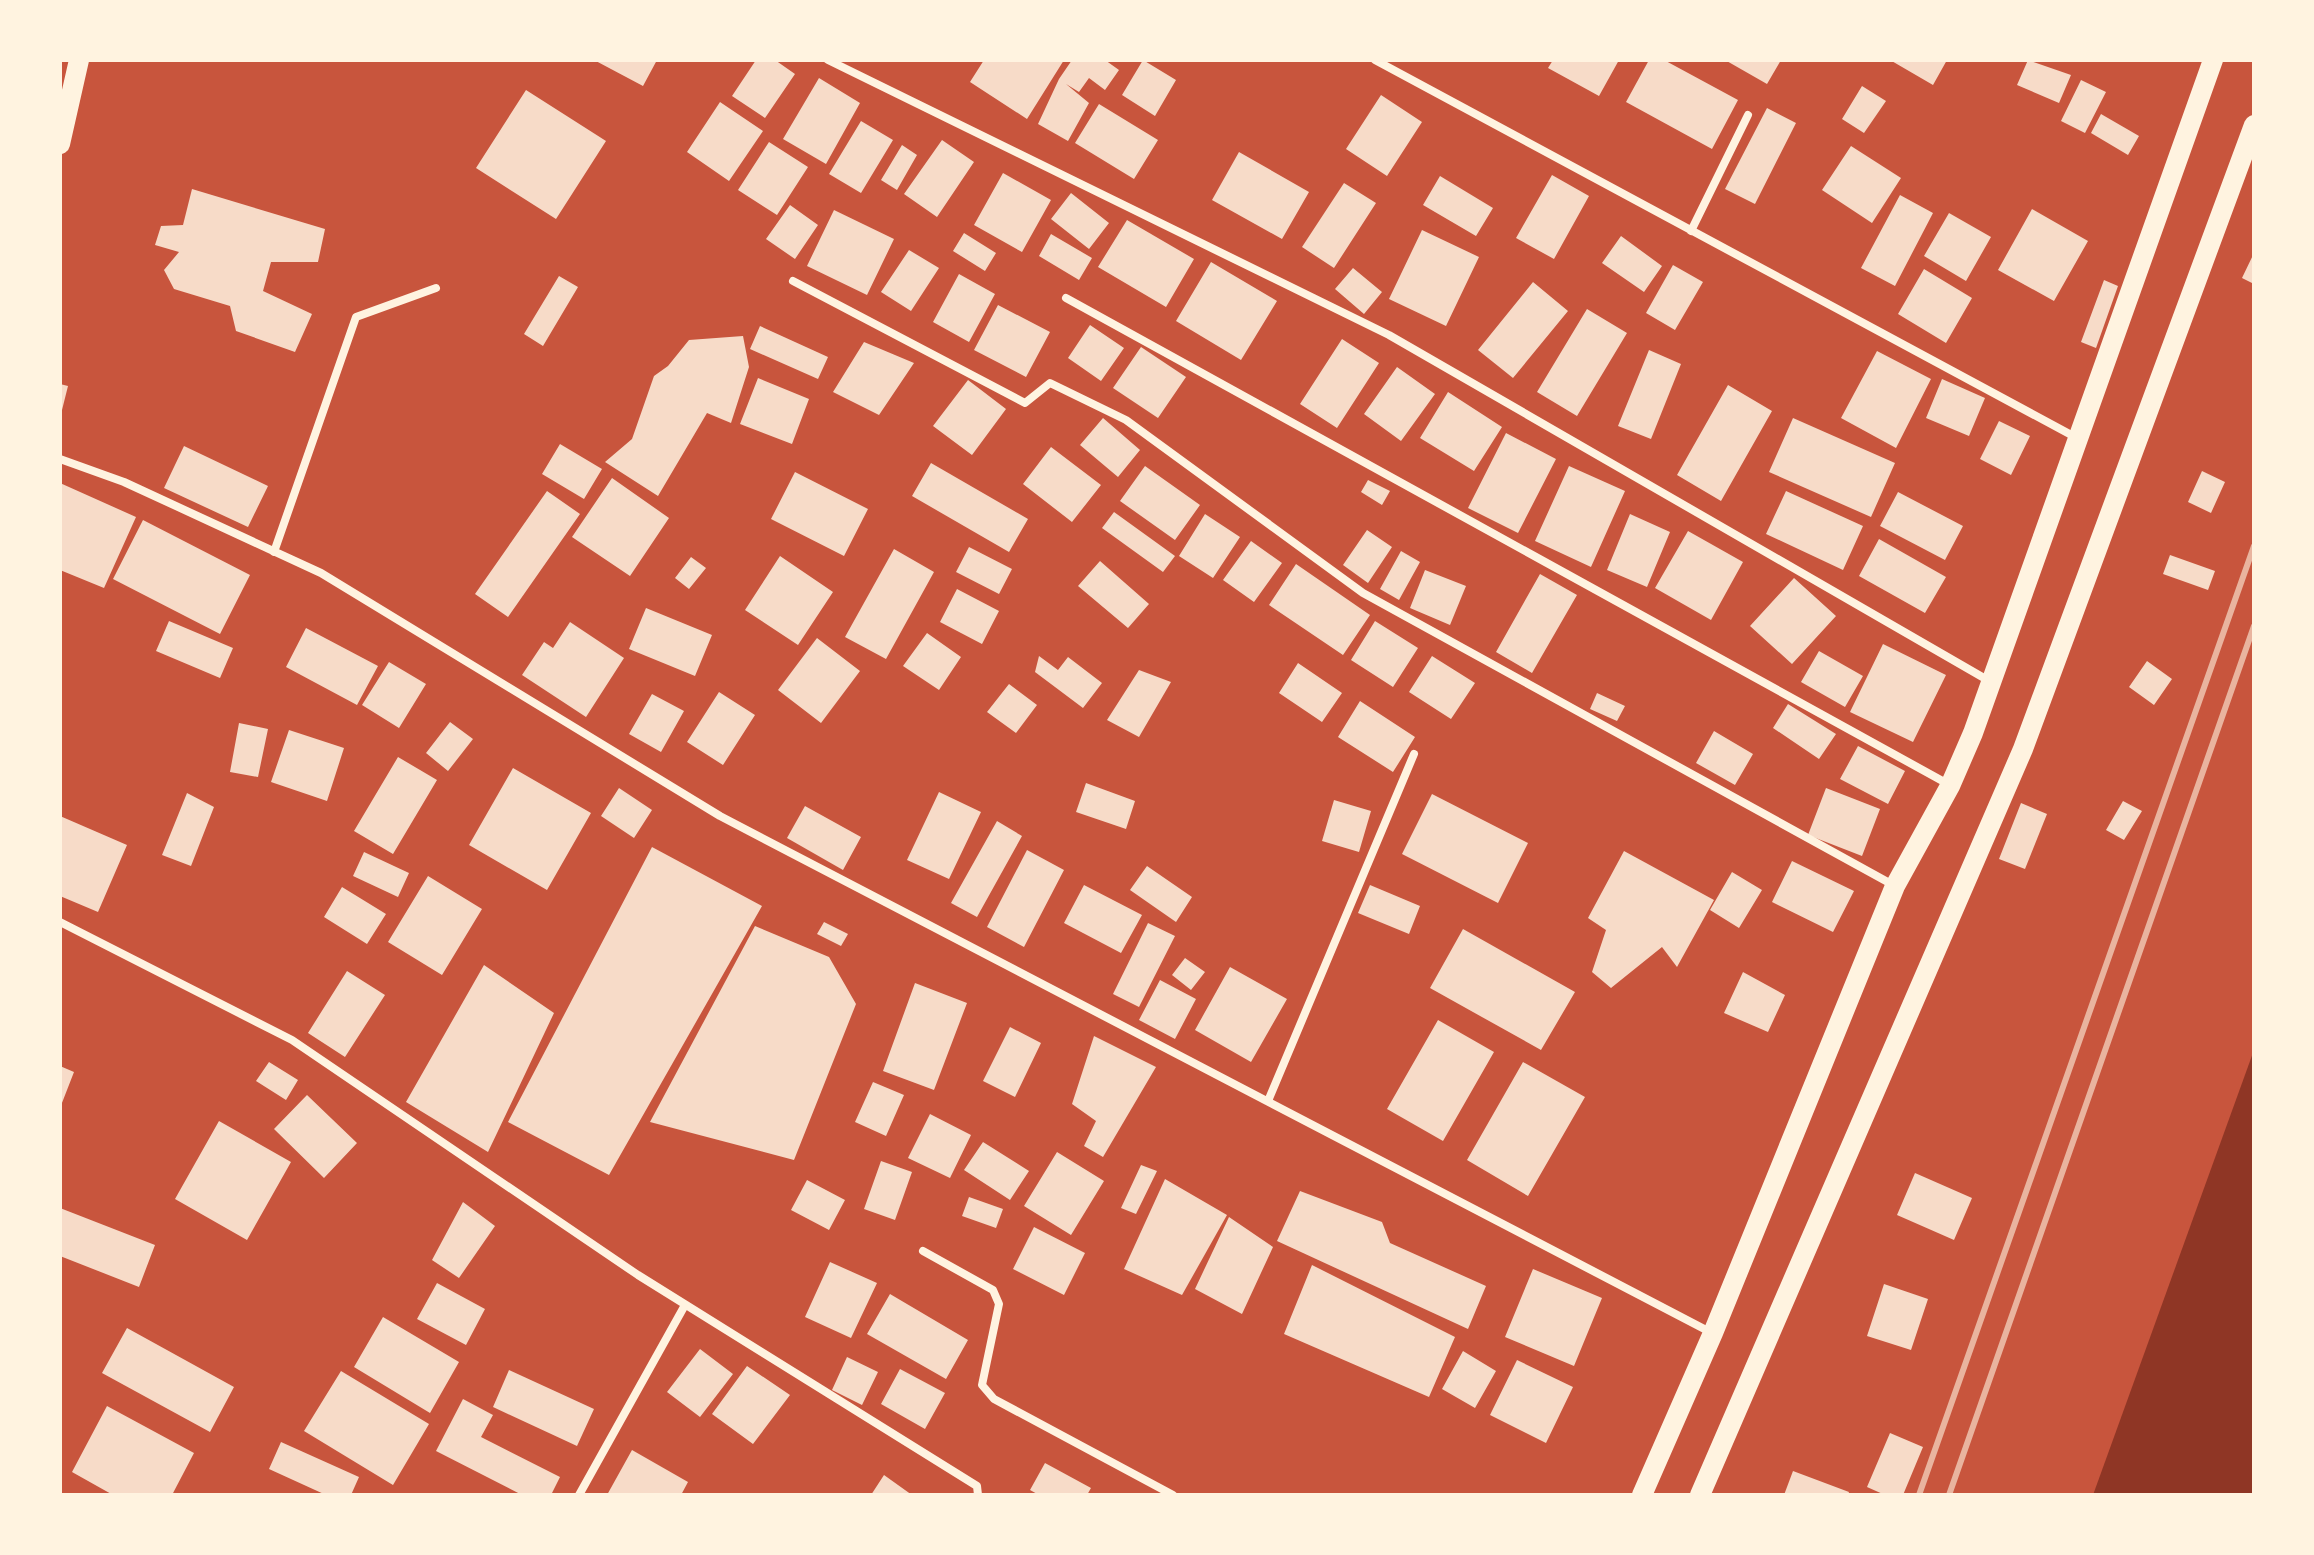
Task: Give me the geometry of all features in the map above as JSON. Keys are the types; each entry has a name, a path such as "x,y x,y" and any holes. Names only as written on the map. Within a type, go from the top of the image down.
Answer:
{"main road":[{"path":"60,144 79,60"},
{"path":"1642,1495 1713,1333 1895,886 1950,786 1973,733 2213,60"},
{"path":"1700,1495 2023,749 2254,125"}],"street":[{"path":"828,60 1389,335 1991,682"},
{"path":"1375,60 2078,438"},
{"path":"1691,231 1748,115"},
{"path":"793,281 1025,403 1050,383 1126,420 1363,593 1895,886"},
{"path":"274,552 356,317 436,288"},
{"path":"1066,298 1950,786"},
{"path":"60,459 124,482 321,573 720,816 1713,1333"},
{"path":"1268,1101 1414,754"},
{"path":"60,922 217,999 292,1040 685,1305 977,1486 978,1495"},
{"path":"923,1251 993,1290 999,1304 982,1385 994,1399 1173,1495"},
{"path":"579,1495 685,1305"}],"shaded area":[{"path":"2254,1050 2254,1495 2093,1495"}],"building":[{"path":"594,60 657,60 643,86"},
{"path":"756,60 775,60 795,74 765,118 732,96"},
{"path":"984,60 1064,60 1027,119 970,82"},
{"path":"1072,60 1105,60 1119,70 1105,90 1089,78 1079,92 1066,84 1089,103 1068,141 1038,124 1059,79"},
{"path":"1143,60 1176,80 1155,116 1122,95"},
{"path":"1553,60 1619,60 1599,96 1548,68"},
{"path":"1649,60 1664,60 1738,100 1712,149 1626,102"},
{"path":"1725,60 1781,60 1767,84"},
{"path":"1890,60 1947,60 1933,85"},
{"path":"2028,60 2071,75 2059,103 2017,85"},
{"path":"819,78 860,103 826,164 783,139"},
{"path":"2081,80 2106,92 2085,133 2061,121"},
{"path":"1862,86 1886,101 1864,133 1842,119"},
{"path":"526,90 606,141 556,219 476,168"},
{"path":"1381,95 1422,122 1387,176 1346,149"},
{"path":"720,102 763,131 729,181 687,152"},
{"path":"1099,104 1158,140 1134,179 1075,143"},
{"path":"1767,108 1796,123 1755,204 1725,189"},
{"path":"2101,114 2139,136 2128,155 2091,133"},
{"path":"861,121 893,140 861,193 829,174"},
{"path":"942,140 974,162 937,217 904,194"},
{"path":"769,142 808,167 777,215 738,190"},
{"path":"902,145 917,155 897,190 881,180"},
{"path":"1851,146 1901,178 1872,223 1822,190"},
{"path":"1239,152 1309,192 1282,239 1212,200"},
{"path":"1003,173 1051,200 1022,252 974,225"},
{"path":"1552,175 1589,196 1554,259 1516,238"},
{"path":"1440,176 1493,208 1476,236 1423,205"},
{"path":"1344,183 1376,203 1334,268 1302,247"},
{"path":"192,189 325,229 318,262 271,262 263,291 312,314 295,352 236,331 230,306 174,289 164,270 179,252 155,245 161,226 183,225"},
{"path":"1071,193 1109,223 1089,249 1051,219"},
{"path":"1900,195 1933,213 1895,286 1861,268"},
{"path":"790,205 818,225 795,259 766,239"},
{"path":"2032,209 2088,241 2054,301 1998,270"},
{"path":"834,210 894,239 867,295 807,266"},
{"path":"1949,213 1991,237 1966,281 1924,256"},
{"path":"1127,220 1194,259 1166,307 1098,267"},
{"path":"1422,230 1479,257 1446,326 1389,299"},
{"path":"964,233 996,253 985,271 953,251"},
{"path":"1051,234 1092,258 1079,280 1039,256"},
{"path":"1621,236 1662,266 1644,292 1602,263"},
{"path":"909,250 939,268 911,311 881,292"},
{"path":"2254,253 2254,284 2242,278"},
{"path":"1211,262 1277,301 1241,360 1176,321"},
{"path":"1673,265 1703,282 1675,330 1646,313"},
{"path":"1353,268 1382,292 1364,314 1335,289"},
{"path":"1924,269 1972,298 1946,343 1898,314"},
{"path":"959,274 995,294 969,342 933,322"},
{"path":"559,276 578,287 543,346 524,334"},
{"path":"2104,280 2118,286 2096,348 2081,342"},
{"path":"1533,282 1568,311 1513,378 1478,350"},
{"path":"998,305 1050,332 1026,377 974,350"},
{"path":"1587,309 1627,333 1577,416 1537,392"},
{"path":"1090,325 1124,348 1101,381 1068,358"},
{"path":"760,326 828,357 818,379 750,349"},
{"path":"743,336 749,367 731,423 707,413 658,496 605,462 632,439 654,376 668,366 689,340"},
{"path":"1342,339 1379,363 1337,428 1300,404"},
{"path":"864,342 914,363 879,415 833,392"},
{"path":"1141,347 1186,377 1158,418 1113,388"},
{"path":"1649,350 1681,364 1651,439 1618,426"},
{"path":"1877,351 1931,379 1896,448 1841,418"},
{"path":"1397,367 1435,394 1401,441 1364,414"},
{"path":"758,378 809,399 792,444 740,424"},
{"path":"1942,379 1985,398 1969,436 1926,418"},
{"path":"968,380 1006,409 972,455 933,426"},
{"path":"60,384 68,386 61,414 60,414"},
{"path":"1728,385 1772,411 1721,501 1677,475"},
{"path":"1448,392 1502,427 1474,471 1420,438"},
{"path":"1103,418 1140,450 1118,477 1080,445"},
{"path":"1793,418 1895,463 1871,517 1769,472"},
{"path":"1999,421 2030,436 2011,475 1980,459"},
{"path":"1506,433 1556,459 1518,533 1468,508"},
{"path":"560,444 602,469 584,499 542,474"},
{"path":"184,446 268,486 248,527 164,488"},
{"path":"1051,447 1101,485 1072,522 1023,484"},
{"path":"931,463 1028,519 1009,552 912,496"},
{"path":"1145,466 1200,505 1175,540 1120,501"},
{"path":"1569,466 1625,491 1591,567 1535,541"},
{"path":"2202,471 2225,482 2211,513 2188,502"},
{"path":"795,472 868,509 844,556 771,519"},
{"path":"612,478 669,518 630,576 572,537"},
{"path":"1368,480 1390,491 1382,505 1361,492"},
{"path":"60,483 136,517 104,588 60,570"},
{"path":"547,491 580,514 508,617 475,594"},
{"path":"1786,491 1863,526 1843,570 1766,534"},
{"path":"1898,492 1963,526 1945,560 1880,526"},
{"path":"1114,512 1175,556 1163,572 1102,528"},
{"path":"1205,514 1240,537 1213,578 1179,556"},
{"path":"1630,514 1670,532 1647,587 1607,570"},
{"path":"143,520 250,575 220,634 113,579"},
{"path":"1367,530 1392,547 1368,583 1343,565"},
{"path":"1688,531 1743,562 1711,620 1655,588"},
{"path":"1879,539 1946,577 1925,613 1859,576"},
{"path":"1251,541 1282,563 1254,602 1223,580"},
{"path":"969,547 1012,569 999,594 956,572"},
{"path":"894,549 934,572 886,659 845,637"},
{"path":"1401,551 1420,562 1399,600 1380,589"},
{"path":"2170,555 2215,571 2208,590 2163,574"},
{"path":"780,556 833,592 798,645 745,610"},
{"path":"691,557 706,568 689,589 675,578"},
{"path":"1100,561 1149,604 1128,628 1078,586"},
{"path":"1296,564 1370,615 1343,655 1269,605"},
{"path":"1425,570 1466,586 1450,625 1410,608"},
{"path":"1540,574 1577,595 1532,673 1496,652"},
{"path":"1794,578 1836,616 1792,664 1750,626"},
{"path":"957,589 999,611 982,644 940,622"},
{"path":"646,608 712,635 695,676 629,649"},
{"path":"169,621 233,648 220,678 156,651"},
{"path":"1375,621 1418,648 1393,687 1351,660"},
{"path":"570,622 624,658 586,717 522,675 544,642 553,648"},
{"path":"306,628 378,666 357,705 286,667"},
{"path":"927,633 961,657 939,690 903,666"},
{"path":"817,638 860,671 821,723 778,690"},
{"path":"1883,644 1946,675 1913,742 1850,712"},
{"path":"1819,651 1863,676 1845,707 1801,682"},
{"path":"1039,656 1058,670 1068,657 1102,683 1083,708 1035,672"},
{"path":"1432,656 1475,683 1451,719 1409,692"},
{"path":"2147,661 2172,679 2154,705 2129,687"},
{"path":"389,662 426,684 399,728 362,705"},
{"path":"1298,663 1342,693 1322,722 1279,693"},
{"path":"1139,670 1171,682 1139,737 1107,720"},
{"path":"1009,684 1037,705 1016,733 987,712"},
{"path":"719,692 755,715 723,765 687,742"},
{"path":"1597,693 1625,706 1617,721 1590,709"},
{"path":"652,694 684,711 661,752 629,734"},
{"path":"1360,701 1415,737 1393,772 1338,737"},
{"path":"1788,704 1836,734 1819,759 1773,728"},
{"path":"450,722 473,739 448,771 426,753"},
{"path":"239,723 268,729 258,777 230,772"},
{"path":"289,730 344,748 327,801 271,782"},
{"path":"1714,731 1753,754 1735,785 1696,763"},
{"path":"1858,746 1905,771 1888,804 1840,779"},
{"path":"398,757 437,780 393,854 354,831"},
{"path":"513,768 591,813 547,890 469,845"},
{"path":"1086,783 1135,801 1126,829 1076,812"},
{"path":"619,788 652,810 634,838 601,816"},
{"path":"1826,788 1880,809 1862,856 1808,835"},
{"path":"939,792 981,812 949,879 907,860"},
{"path":"187,793 214,807 191,866 162,855"},
{"path":"1432,794 1528,843 1498,903 1402,854"},
{"path":"1334,800 1371,811 1359,852 1322,841"},
{"path":"2123,801 2142,811 2124,840 2106,830"},
{"path":"2021,803 2047,814 2025,869 1999,859"},
{"path":"805,806 861,837 843,870 787,838"},
{"path":"60,816 127,845 98,912 60,896"},
{"path":"997,821 1022,836 977,917 951,903"},
{"path":"652,847 762,906 609,1175 508,1122"},
{"path":"1027,850 1064,870 1024,947 987,927"},
{"path":"1624,851 1714,900 1677,967 1662,947 1611,988 1592,972 1606,930 1588,918"},
{"path":"364,852 409,873 398,897 353,876"},
{"path":"1792,861 1854,891 1833,932 1772,902"},
{"path":"1147,866 1192,897 1176,922 1130,890"},
{"path":"1732,872 1762,890 1739,928 1710,910"},
{"path":"428,876 482,909 442,975 388,942"},
{"path":"1084,885 1142,915 1121,953 1064,923"},
{"path":"1370,885 1420,906 1409,934 1358,913"},
{"path":"342,887 386,914 367,944 324,917"},
{"path":"824,922 848,934 841,946 817,934"},
{"path":"1148,923 1175,936 1139,1007 1113,994"},
{"path":"755,926 829,957 856,1004 794,1160 650,1122"},
{"path":"1463,929 1575,992 1541,1050 1430,988"},
{"path":"1185,958 1205,972 1191,990 1172,975"},
{"path":"484,965 554,1013 488,1152 406,1102"},
{"path":"1230,967 1287,999 1251,1062 1195,1030"},
{"path":"347,971 385,995 345,1057 308,1033"},
{"path":"1743,972 1785,995 1768,1032 1724,1013"},
{"path":"1160,980 1196,999 1175,1039 1139,1020"},
{"path":"915,983 967,1003 934,1090 883,1071"},
{"path":"1438,1020 1494,1052 1443,1141 1387,1109"},
{"path":"1010,1027 1041,1043 1015,1097 983,1081"},
{"path":"1094,1036 1156,1067 1103,1157 1084,1146 1096,1121 1072,1104"},
{"path":"269,1062 298,1080 286,1100 256,1081"},
{"path":"1523,1062 1585,1097 1528,1196 1467,1160"},
{"path":"60,1066 74,1072 60,1108"},
{"path":"873,1082 904,1095 886,1136 855,1122"},
{"path":"307,1095 357,1143 324,1178 274,1129"},
{"path":"930,1114 971,1135 950,1178 908,1158"},
{"path":"219,1121 291,1162 247,1240 175,1199"},
{"path":"983,1142 1029,1171 1010,1200 964,1170"},
{"path":"1057,1152 1104,1181 1071,1235 1024,1206"},
{"path":"881,1161 912,1172 895,1220 864,1209"},
{"path":"1141,1165 1157,1171 1136,1214 1121,1208"},
{"path":"1915,1173 1972,1198 1954,1240 1897,1215"},
{"path":"1165,1179 1227,1215 1182,1295 1124,1269"},
{"path":"807,1180 845,1200 829,1230 791,1210"},
{"path":"1300,1191 1382,1222 1390,1243 1486,1286 1468,1329 1277,1241"},
{"path":"969,1197 1003,1209 996,1228 962,1216"},
{"path":"463,1202 495,1226 459,1278 432,1260"},
{"path":"60,1208 155,1245 139,1287 60,1256"},
{"path":"1229,1217 1273,1247 1242,1314 1195,1289"},
{"path":"1034,1227 1085,1253 1064,1295 1013,1269"},
{"path":"830,1262 877,1283 851,1338 805,1317"},
{"path":"1312,1265 1455,1337 1429,1397 1284,1334"},
{"path":"1533,1269 1602,1298 1574,1366 1505,1337"},
{"path":"437,1283 485,1309 466,1345 417,1319"},
{"path":"1884,1284 1928,1299 1911,1350 1867,1336"},
{"path":"890,1294 968,1340 946,1379 867,1334"},
{"path":"383,1317 459,1362 430,1413 354,1367"},
{"path":"127,1328 234,1387 210,1432 102,1373"},
{"path":"700,1349 733,1374 700,1417 667,1392"},
{"path":"1463,1351 1496,1371 1475,1408 1442,1389"},
{"path":"847,1357 878,1372 862,1405 832,1390"},
{"path":"1517,1360 1573,1387 1546,1443 1490,1415"},
{"path":"747,1366 790,1395 753,1444 712,1414"},
{"path":"900,1369 945,1393 925,1429 881,1404"},
{"path":"509,1370 594,1409 577,1446 493,1407"},
{"path":"341,1371 429,1424 393,1485 304,1431"},
{"path":"463,1399 493,1415 481,1437 560,1477 551,1495 522,1495 436,1451"},
{"path":"107,1406 194,1453 172,1495 113,1495 72,1472"},
{"path":"1890,1433 1923,1447 1903,1495 1885,1495 1867,1487"},
{"path":"281,1442 359,1477 351,1495 326,1495 269,1469"},
{"path":"632,1450 688,1482 681,1495 607,1495"},
{"path":"1045,1463 1091,1488 1087,1495 1039,1495 1030,1490"},
{"path":"1793,1471 1849,1492 1848,1495 1784,1495"},
{"path":"884,1475 912,1495 871,1495"}],"railway":[{"path":"1919,1495 2254,546"},
{"path":"1949,1495 2254,626"}]}
